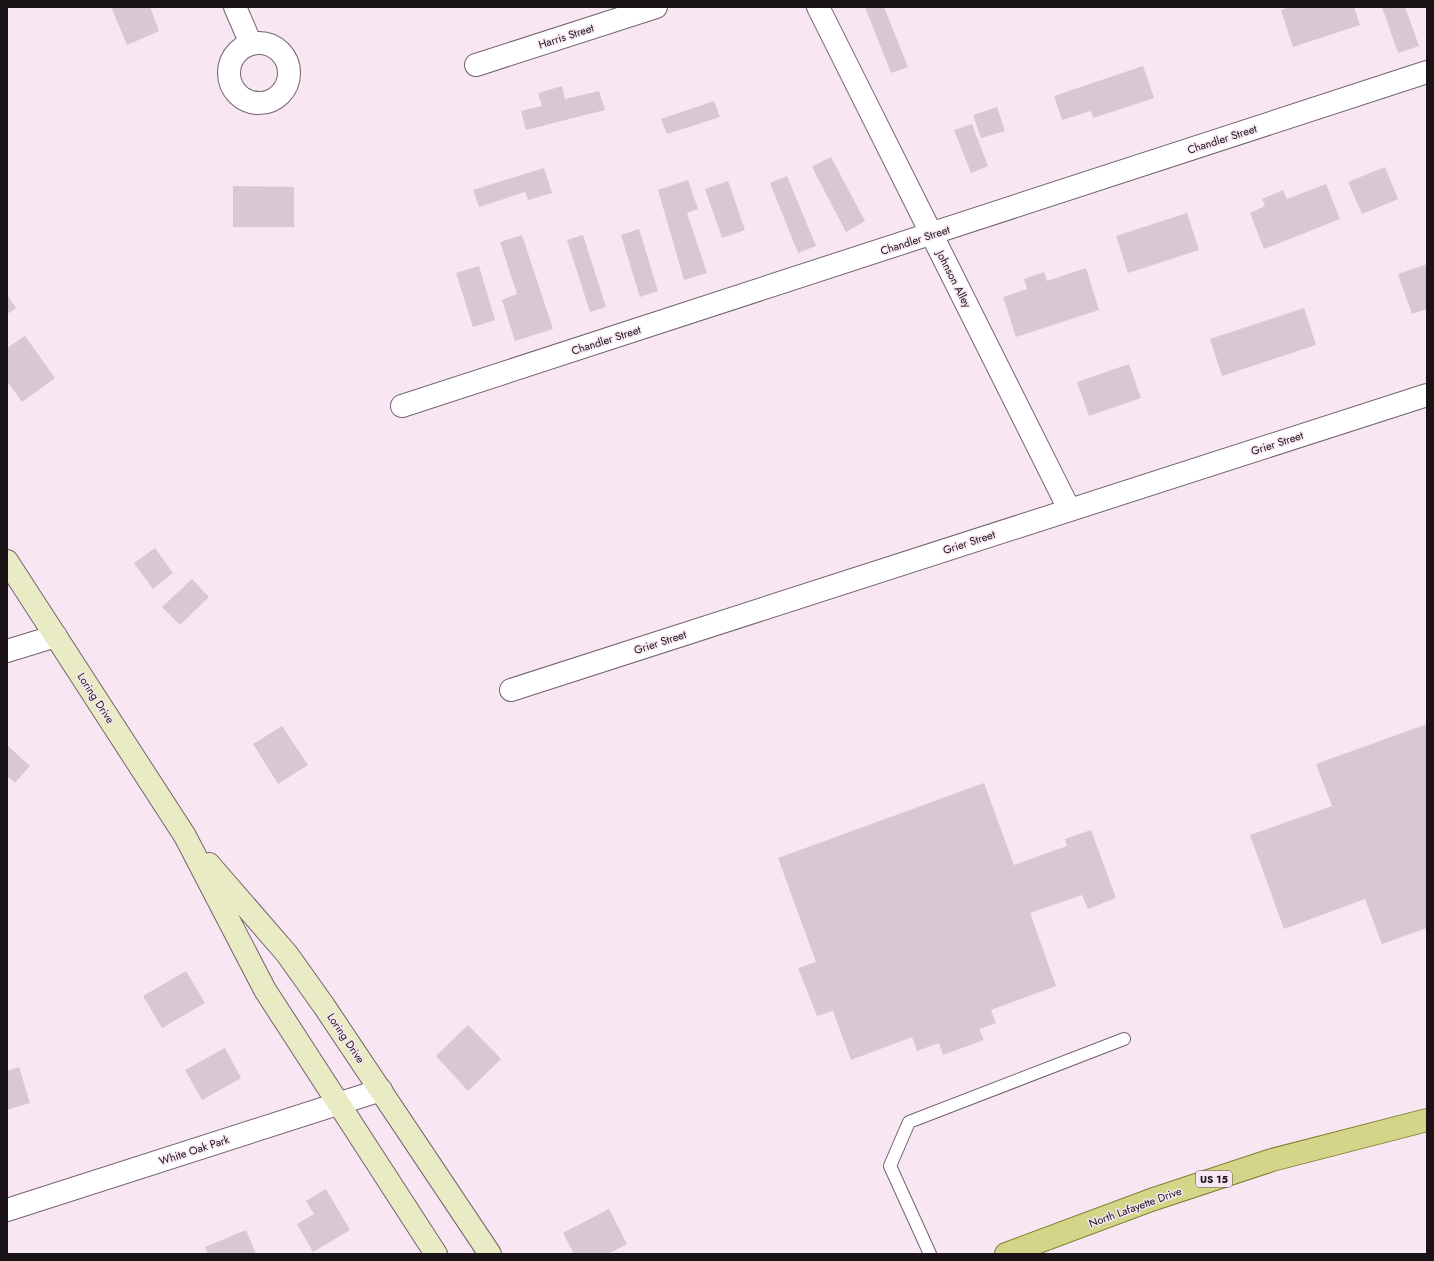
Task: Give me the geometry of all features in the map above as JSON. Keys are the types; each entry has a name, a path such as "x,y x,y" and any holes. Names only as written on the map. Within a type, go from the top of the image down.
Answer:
{"main road":[{"name":"North Lafayette Drive","path":"1006,1254 1151,1200 1272,1160 1427,1120"}],"street":[{"path":"234,7 251,44"},
{"name":"Harris Street","path":"476,65 656,7"},
{"name":"Johnson Alley","path":"818,7 1069,509"},
{"name":"Chandler Street","path":"402,406 1427,72"},
{"name":"Grier Street","path":"511,690 1069,509 1427,395"},
{"name":"Loring Drive","path":"7,561 185,836 265,990 436,1254"},
{"path":"7,651 56,636"},
{"name":"Loring Drive","path":"185,836 286,954 324,1006 490,1254"},
{"name":"White Oak Park","path":"7,1210 381,1090"}],"lane":[{"path":"930,1254 890,1166 910,1122 1124,1039"}],"building":[{"path":"116,7 150,7 159,31 127,45 112,9"},
{"path":"865,7 884,7 908,67 891,73"},
{"path":"1289,7 1354,7 1360,25 1293,47 1281,10"},
{"path":"1382,7 1405,7 1419,46 1398,53"},
{"path":"1143,66 1154,98 1093,118 1091,111 1062,120 1054,96"},
{"path":"562,86 565,99 599,91 605,110 526,130 521,111 542,106 538,93"},
{"path":"714,101 720,117 667,134 661,119"},
{"path":"997,107 1005,131 981,138 973,115"},
{"path":"972,124 988,166 971,173 954,130"},
{"path":"831,157 865,221 846,232 812,167"},
{"path":"1385,167 1398,199 1362,214 1348,182"},
{"path":"544,168 552,193 528,200 525,192 479,207 473,190"},
{"path":"787,176 816,246 798,253 770,183"},
{"path":"688,180 698,209 687,213 707,273 684,280 658,190"},
{"path":"728,181 745,230 722,238 705,189"},
{"path":"1326,184 1340,219 1264,249 1250,213 1265,206 1262,199 1283,190 1287,199"},
{"path":"233,186 294,187 294,227 233,227"},
{"path":"1187,213 1199,250 1128,273 1116,236"},
{"path":"639,229 658,291 640,297 621,235"},
{"path":"522,235 553,329 515,341 502,300 517,294 500,242"},
{"path":"583,235 606,307 590,312 567,240"},
{"path":"1427,264 1427,309 1412,314 1398,274"},
{"path":"479,266 495,320 473,327 456,273"},
{"path":"1086,268 1099,310 1016,337 1003,297 1027,289 1024,279 1044,272 1047,281"},
{"path":"7,295 16,308 7,314"},
{"path":"1304,308 1316,345 1222,376 1210,339"},
{"path":"25,336 55,378 22,402 7,381 7,348"},
{"path":"1129,364 1141,398 1089,416 1077,382"},
{"path":"155,548 173,573 153,589 134,563"},
{"path":"192,579 209,597 180,625 162,607"},
{"path":"1427,724 1427,928 1382,944 1365,899 1284,929 1250,835 1332,806 1316,764"},
{"path":"282,726 308,765 278,784 253,744"},
{"path":"7,745 30,766 15,783 7,776"},
{"path":"984,783 1014,865 1067,846 1065,839 1091,830 1116,898 1088,909 1082,895 1030,913 1056,986 991,1010 996,1023 979,1029 984,1040 943,1055 939,1043 917,1051 912,1037 851,1060 833,1011 817,1016 798,968 816,962 778,858"},
{"path":"186,971 205,1003 162,1028 143,996"},
{"path":"468,1025 501,1059 468,1091 436,1056"},
{"path":"225,1048 241,1078 202,1100 185,1070"},
{"path":"19,1067 30,1103 7,1110 7,1071"},
{"path":"326,1189 350,1230 313,1252 297,1224 314,1214 306,1201"},
{"path":"609,1209 627,1244 608,1254 574,1254 563,1233"},
{"path":"246,1230 256,1254 208,1254 205,1247"}]}
